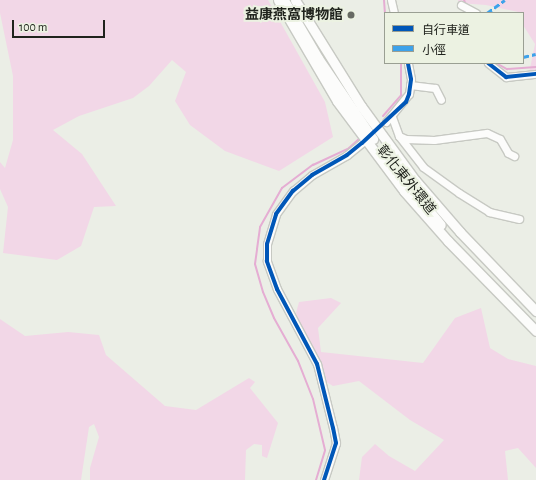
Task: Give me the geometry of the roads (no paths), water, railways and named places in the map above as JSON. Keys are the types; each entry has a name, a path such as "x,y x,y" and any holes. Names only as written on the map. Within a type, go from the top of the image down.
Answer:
{"main road":[{"path":"278,0 338,101 400,185 448,241 536,331"},
{"name":"彰化東外環道","path":"284,0 318,58 388,160 451,236 536,323"},
{"name":"彰化東外環道","path":"295,0 361,106 411,175 464,237 536,311"},
{"path":"302,0 343,71 400,152 462,226 536,304"}],"street":[{"path":"391,0 394,12"},
{"path":"459,3 464,12"},
{"path":"459,3 474,12"},
{"path":"386,122 406,102 410,85 408,64"},
{"path":"489,64 506,77 536,74"},
{"path":"410,85 435,88 441,100"},
{"path":"392,117 399,136 423,167 459,193 489,212 519,219"},
{"path":"399,136 434,140 487,133 500,139 508,153 514,156"},
{"path":"324,480 336,443 318,364 277,289 267,261 267,244 276,214 293,191 312,175 347,155 362,143"}],"waterway":[{"path":"384,0 385,12"},
{"path":"464,0 466,5"},
{"path":"383,116 401,95 401,64"},
{"path":"498,64 507,69 536,67"},
{"path":"316,480 325,450 313,399 298,361 274,318 263,292 255,264 260,227 282,188 313,165 349,148 359,139"}],"place":[{"name":"益康燕窩博物館","path":"351,15"}]}
